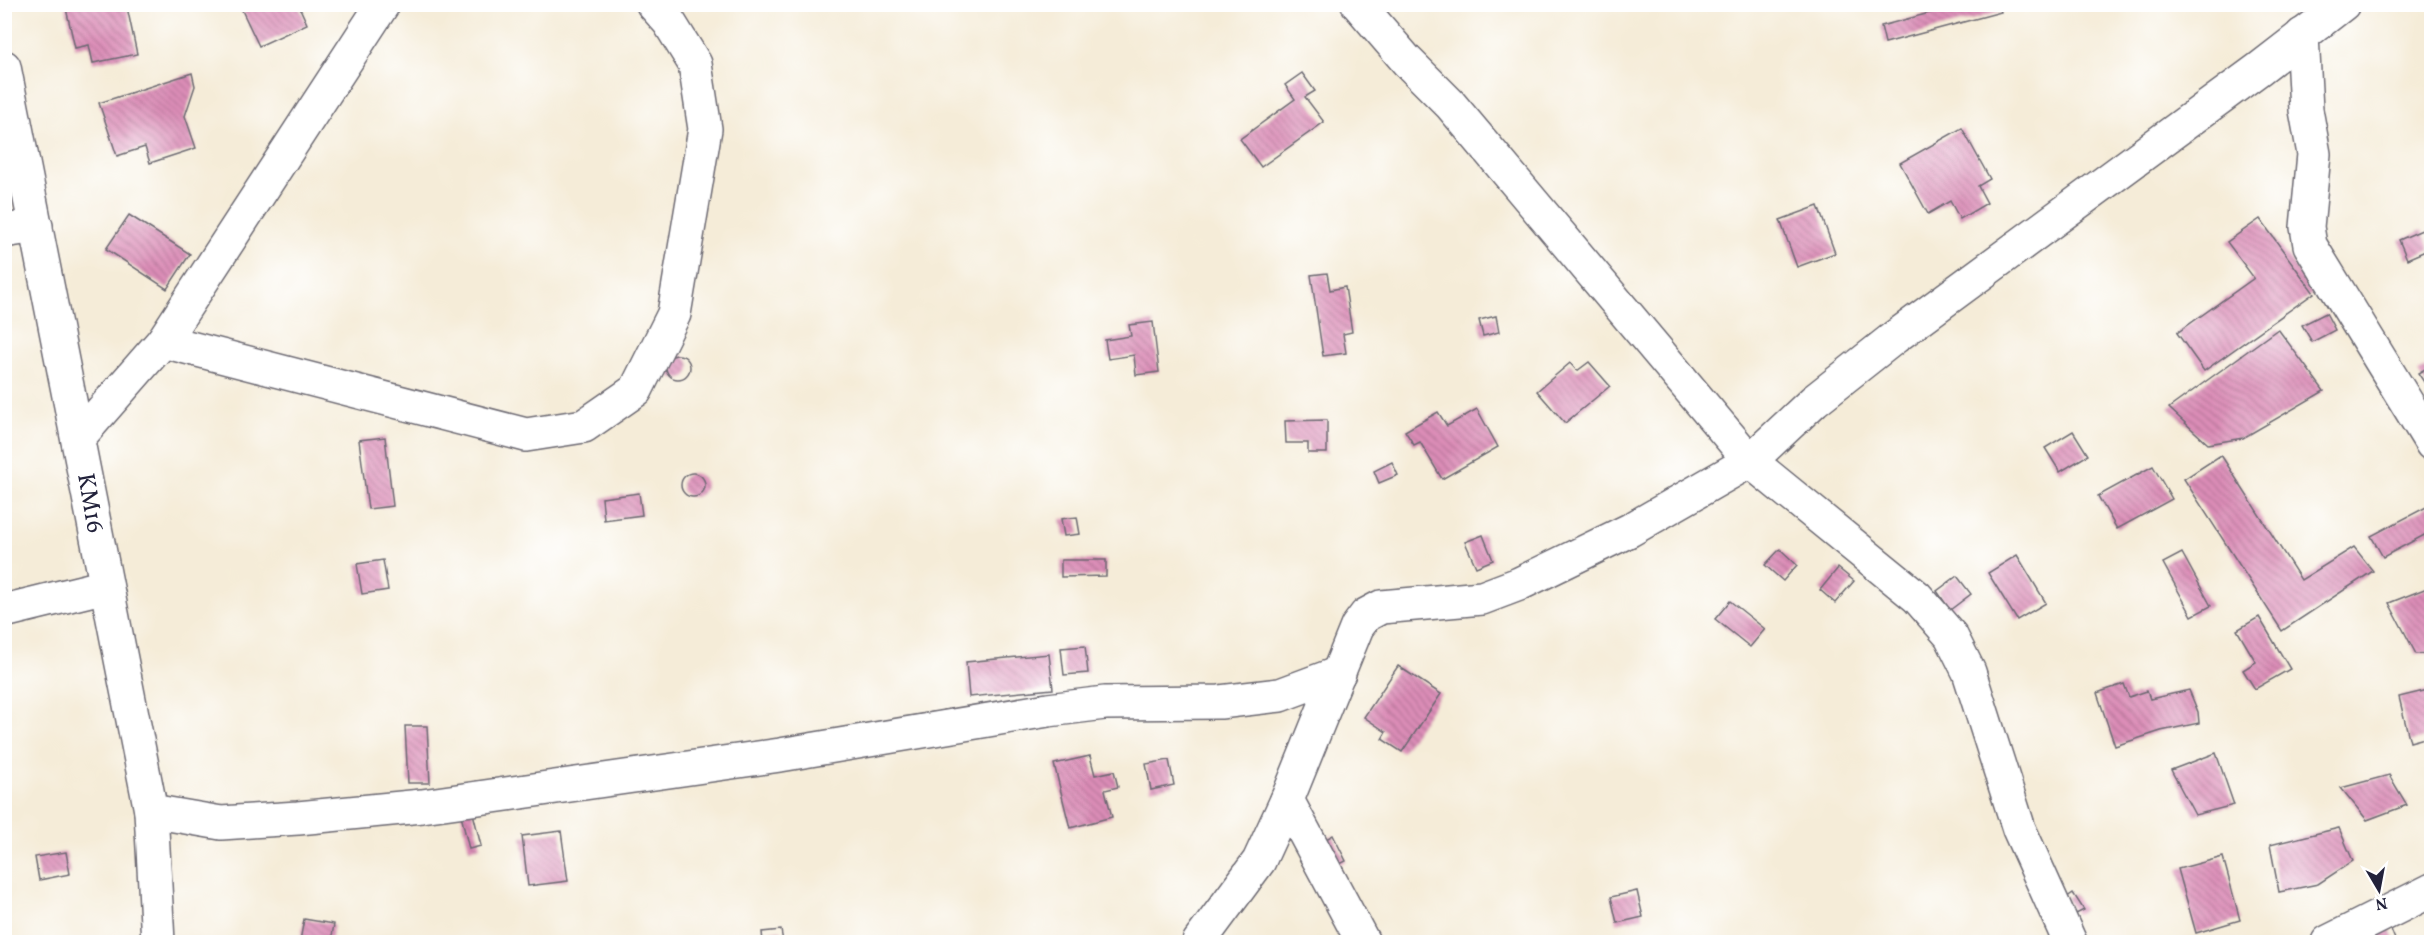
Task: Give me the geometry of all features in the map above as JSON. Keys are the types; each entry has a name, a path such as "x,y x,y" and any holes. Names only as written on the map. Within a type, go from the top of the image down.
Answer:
{"street":[{"path":"78,436 163,341 383,4"},
{"path":"163,341 526,435 584,426 636,390 674,314 705,129 695,64 669,22 653,4"},
{"path":"1358,4 1407,61 1450,104 1750,461 1917,597 1951,636 1969,672 2019,829 2070,942"},
{"path":"1199,942 1258,861 1287,800 1357,627 1366,615 1381,607 1482,598 1519,584 1630,530 1750,461 1814,401 1895,337 2259,69 2343,4"},
{"path":"2302,35 2306,110 2314,154 2307,227 2310,245 2432,444"},
{"name":"KM16","path":"4,67 20,229 78,436 151,811 158,942"},
{"path":"2259,69 2306,110"},
{"path":"4,611 106,586"},
{"path":"151,811 221,823 332,815 501,795 780,755 1048,710 1105,703 1196,703 1280,695 1339,673"},
{"path":"1280,695 1313,735"},
{"path":"1287,800 1363,942"},
{"path":"2328,942 2432,890"}],"building":[{"path":"65,4 135,4 127,7 137,54 93,63 89,45 75,48"},
{"path":"239,4 298,4 307,24 259,46"},
{"path":"1963,4 1999,4 2001,12 1885,43 1881,26"},
{"path":"192,73 195,86 185,116 196,148 150,163 145,147 117,156 99,103"},
{"path":"1302,73 1315,91 1305,97 1324,122 1261,167 1240,139 1295,99 1285,85"},
{"path":"1962,128 1990,179 1978,186 1987,203 1960,219 1950,201 1928,214 1900,163"},
{"path":"1818,206 1835,253 1797,267 1780,220"},
{"path":"129,215 190,254 167,289 106,249"},
{"path":"2260,219 2314,293 2204,371 2177,333 2254,278 2227,242"},
{"path":"2422,230 2430,249 2407,259 2399,240"},
{"path":"1327,273 1330,290 1345,287 1352,332 1343,334 1346,353 1323,356 1311,275"},
{"path":"2326,313 2335,330 2312,342 2302,325"},
{"path":"1496,316 1499,332 1483,336 1479,320"},
{"path":"1153,322 1159,372 1136,375 1134,355 1108,359 1105,340 1131,336 1129,325"},
{"path":"2278,329 2324,391 2243,438 2208,444 2169,408"},
{"path":"678,355 686,359 690,367 686,375 678,379 670,375 666,367 670,359"},
{"path":"1589,362 1610,386 1565,423 1537,391 1570,363 1577,371"},
{"path":"2432,365 2432,394 2418,373"},
{"path":"1477,409 1498,447 1442,479 1420,442 1414,445 1405,431 1438,412 1447,426"},
{"path":"1327,420 1327,453 1308,453 1308,443 1286,443 1285,421"},
{"path":"2073,431 2088,455 2060,472 2045,448"},
{"path":"385,437 393,506 368,509 359,440"},
{"path":"2221,455 2301,580 2354,547 2373,571 2282,631 2184,479"},
{"path":"1392,462 1398,475 1379,483 1374,471"},
{"path":"2153,466 2172,499 2117,529 2098,496"},
{"path":"693,473 701,477 705,485 701,493 693,497 685,493 681,485 685,477"},
{"path":"639,493 642,515 604,520 602,498"},
{"path":"2432,504 2432,531 2383,557 2371,536"},
{"path":"1077,517 1080,534 1064,536 1061,519"},
{"path":"1483,535 1493,560 1476,567 1465,542"},
{"path":"1780,549 1797,565 1783,581 1765,565"},
{"path":"2182,553 2211,606 2192,616 2163,563"},
{"path":"2017,555 2046,603 2017,620 1988,573"},
{"path":"383,560 388,590 362,594 357,564"},
{"path":"1061,560 1106,560 1106,576 1061,577"},
{"path":"1838,568 1854,581 1835,603 1820,590"},
{"path":"1957,576 1971,594 1950,610 1937,591"},
{"path":"2432,586 2432,653 2416,654 2389,603"},
{"path":"1730,601 1765,629 1750,647 1715,619"},
{"path":"2259,617 2290,669 2255,689 2243,670 2256,662 2237,630"},
{"path":"1085,646 1088,673 1064,675 1061,648"},
{"path":"1049,654 1053,689 969,697 966,662"},
{"path":"1398,666 1441,694 1402,752 1382,739 1386,732 1364,717"},
{"path":"2124,684 2129,697 2147,691 2150,699 2189,690 2198,712 2199,723 2161,731 2115,746 2097,693"},
{"path":"2432,689 2432,736 2410,742 2399,697"},
{"path":"405,726 427,726 430,783 408,783"},
{"path":"2216,753 2234,805 2195,815 2171,770"},
{"path":"1090,756 1095,775 1114,771 1118,787 1105,790 1112,817 1070,828 1054,764"},
{"path":"1169,760 1174,785 1151,790 1146,764"},
{"path":"2389,775 2407,805 2367,820 2341,788"},
{"path":"472,809 481,846 469,849 460,811"},
{"path":"2339,828 2353,861 2318,884 2279,892 2270,845"},
{"path":"561,831 568,881 528,886 522,836"},
{"path":"1333,835 1346,861 1332,868 1319,843"},
{"path":"66,852 70,874 39,880 35,857"},
{"path":"2223,857 2240,920 2196,933 2178,869"},
{"path":"1637,891 1643,917 1617,923 1611,897"},
{"path":"2073,893 2084,910 2076,914 2066,898"},
{"path":"304,919 334,924 331,942 300,941"},
{"path":"2390,927 2396,942 2349,942"},
{"path":"781,930 783,942 763,942 762,932"}]}
